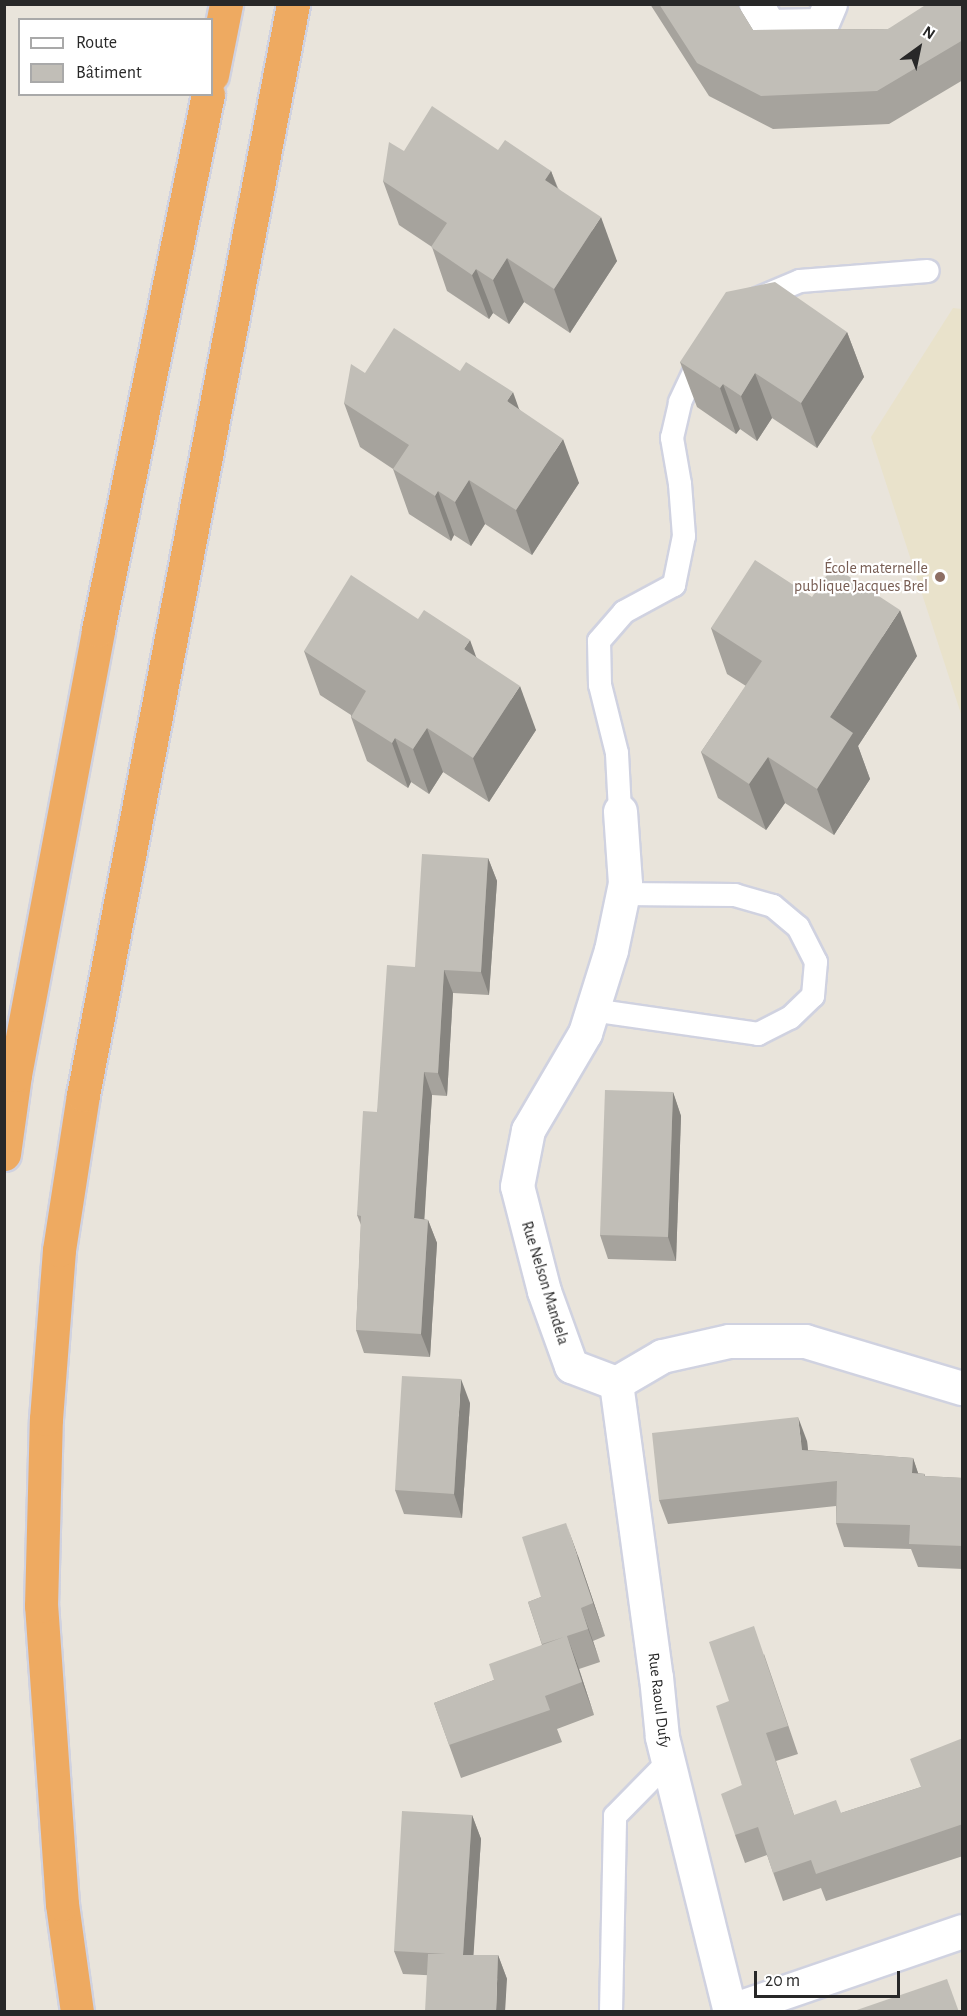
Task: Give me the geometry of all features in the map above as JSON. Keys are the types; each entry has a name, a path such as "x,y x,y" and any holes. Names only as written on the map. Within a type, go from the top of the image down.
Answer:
{"highway":[{"path":"213,70 226,4"},
{"path":"77,2012 62,1904 41,1606 45,1431 58,1250 83,1095 293,4"},
{"path":"4,1154 15,1075 98,630 208,96"}],"street":[{"path":"756,4 769,26 821,25 830,4"},
{"name":"Rue Nelson Mandela","path":"616,1383 571,1366 544,1291 517,1186 528,1130 585,1033 612,950 625,883 620,811"},
{"path":"616,1383 662,1356 729,1341 805,1341 963,1388"},
{"name":"Rue Raoul Dufy","path":"616,1383 662,1737 730,2011"},
{"path":"730,2011 963,1931"}],"lane":[{"path":"740,309 758,298 800,281 928,271"},
{"path":"620,811 617,753 600,685 598,641 624,612 674,585 684,536 680,484 672,438 680,402 697,361 717,333"},
{"path":"592,1010 758,1034 790,1018 813,996 816,962 798,927 773,906 735,895 622,894"},
{"path":"611,2012 615,1816 668,1762"}],"shaded area":[{"name":"École maternelle publique Jacques Brel","path":"953,308 962,309 962,717 871,437"}],"building":[{"path":"659,4 737,4 753,30 888,29 927,4 963,4 963,40 877,91 761,96 697,63"},
{"path":"432,106 498,150 505,140 551,171 545,180 601,217 554,289 507,258 493,280 476,269 472,275 431,247 447,223 383,181 389,142 404,151"},
{"path":"775,282 847,332 801,403 755,373 741,396 723,384 720,388 680,362 726,292"},
{"path":"394,328 460,371 466,362 513,392 507,401 563,439 516,510 469,480 455,502 438,491 435,496 393,469 409,445 344,403 351,364 365,373"},
{"path":"755,560 812,597 833,566 900,610 830,717 853,733 817,789 768,757 749,784 701,752 762,661 711,628"},
{"path":"351,575 418,619 424,610 470,640 464,649 520,686 473,758 427,728 413,749 395,738 392,743 351,717 366,691 304,651"},
{"path":"422,854 488,858 481,972 444,970 438,1073 424,1072 414,1218 428,1220 421,1334 356,1330 361,1216 357,1215 363,1111 377,1112 387,965 415,967"},
{"path":"605,1090 673,1092 668,1237 600,1235"},
{"path":"402,1376 461,1379 454,1494 395,1490"},
{"path":"798,1417 802,1450 913,1458 912,1473 925,1474 924,1476 963,1478 963,1546 909,1544 910,1525 836,1523 837,1481 659,1500 652,1433"},
{"path":"566,1523 593,1603 581,1608 588,1629 567,1636 582,1682 545,1696 550,1710 449,1745 434,1703 494,1680 489,1664 564,1637 542,1644 528,1602 541,1597 522,1537"},
{"path":"754,1626 788,1726 766,1733 794,1815 836,1800 841,1813 921,1787 910,1759 963,1738 963,1824 816,1874 811,1860 773,1873 758,1827 735,1835 721,1794 742,1785 716,1706 729,1701 709,1642"},
{"path":"402,1811 472,1815 463,1955 498,1955 496,2012 425,2012 428,1954 446,1954 394,1951"},
{"path":"947,1979 959,2012 851,2012"}],"place":[{"name":"École maternelle publique Jacques Brel","path":"940,577"}]}
